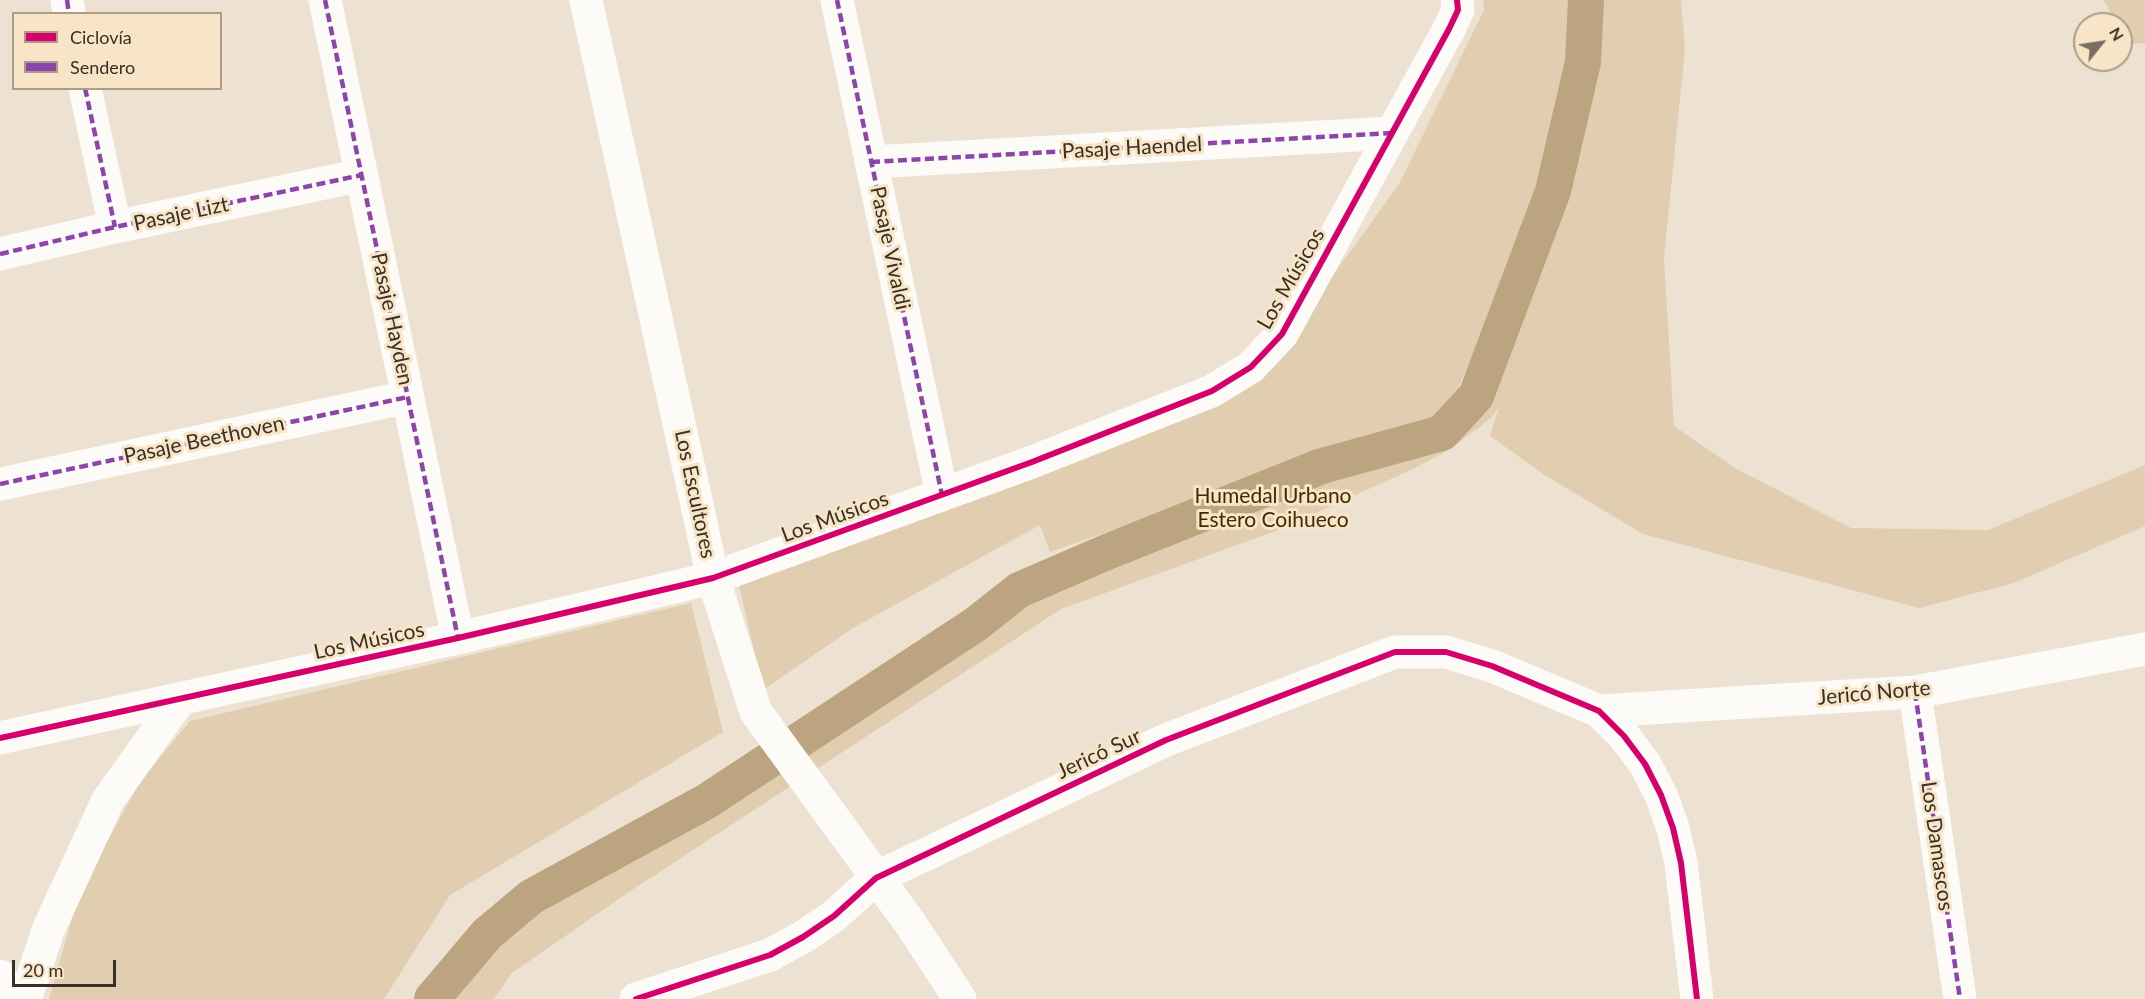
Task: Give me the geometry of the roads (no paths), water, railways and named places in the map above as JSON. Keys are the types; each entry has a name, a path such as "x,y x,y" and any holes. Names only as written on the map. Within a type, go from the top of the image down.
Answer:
{"street":[{"name":"Pasaje Hayden","path":"325,0 458,638"},
{"name":"Los Escultores","path":"586,0 713,578 756,712 916,933 960,999"},
{"name":"Pasaje Vivaldi","path":"837,0 942,495"},
{"name":"Los Músicos","path":"0,738 458,638 713,578 942,495 1212,392 1251,367 1282,334 1449,29 1458,10 1457,0"},
{"path":"86,90 115,227"},
{"name":"Pasaje Haendel","path":"872,162 1392,133"},
{"name":"Pasaje Lizt","path":"0,254 115,227 362,175"},
{"name":"Pasaje Beethoven","path":"0,484 408,397"},
{"name":"Jericó Norte","path":"1599,711 1915,692 2145,650"},
{"name":"Jericó Sur","path":"636,999 770,955 803,937 834,916 876,878 1166,740 1395,652 1446,652 1492,666 1599,711"},
{"name":"Los Damascos","path":"1915,692 1960,999"},
{"path":"25,999 49,928 108,800 181,698"},
{"path":"1599,711 1624,736 1645,764 1661,795 1673,828 1680,863 1697,999"},
{"path":"0,976 4,999"}],"waterway":[{"path":"432,999 487,934 531,897 707,801 976,624 1019,590 1107,552 1322,466 1442,433 1476,396 1553,191 1583,62 1586,0"}],"park label":[{"name":"Humedal Urbano Estero Coihueco","path":"1273,508"}]}
